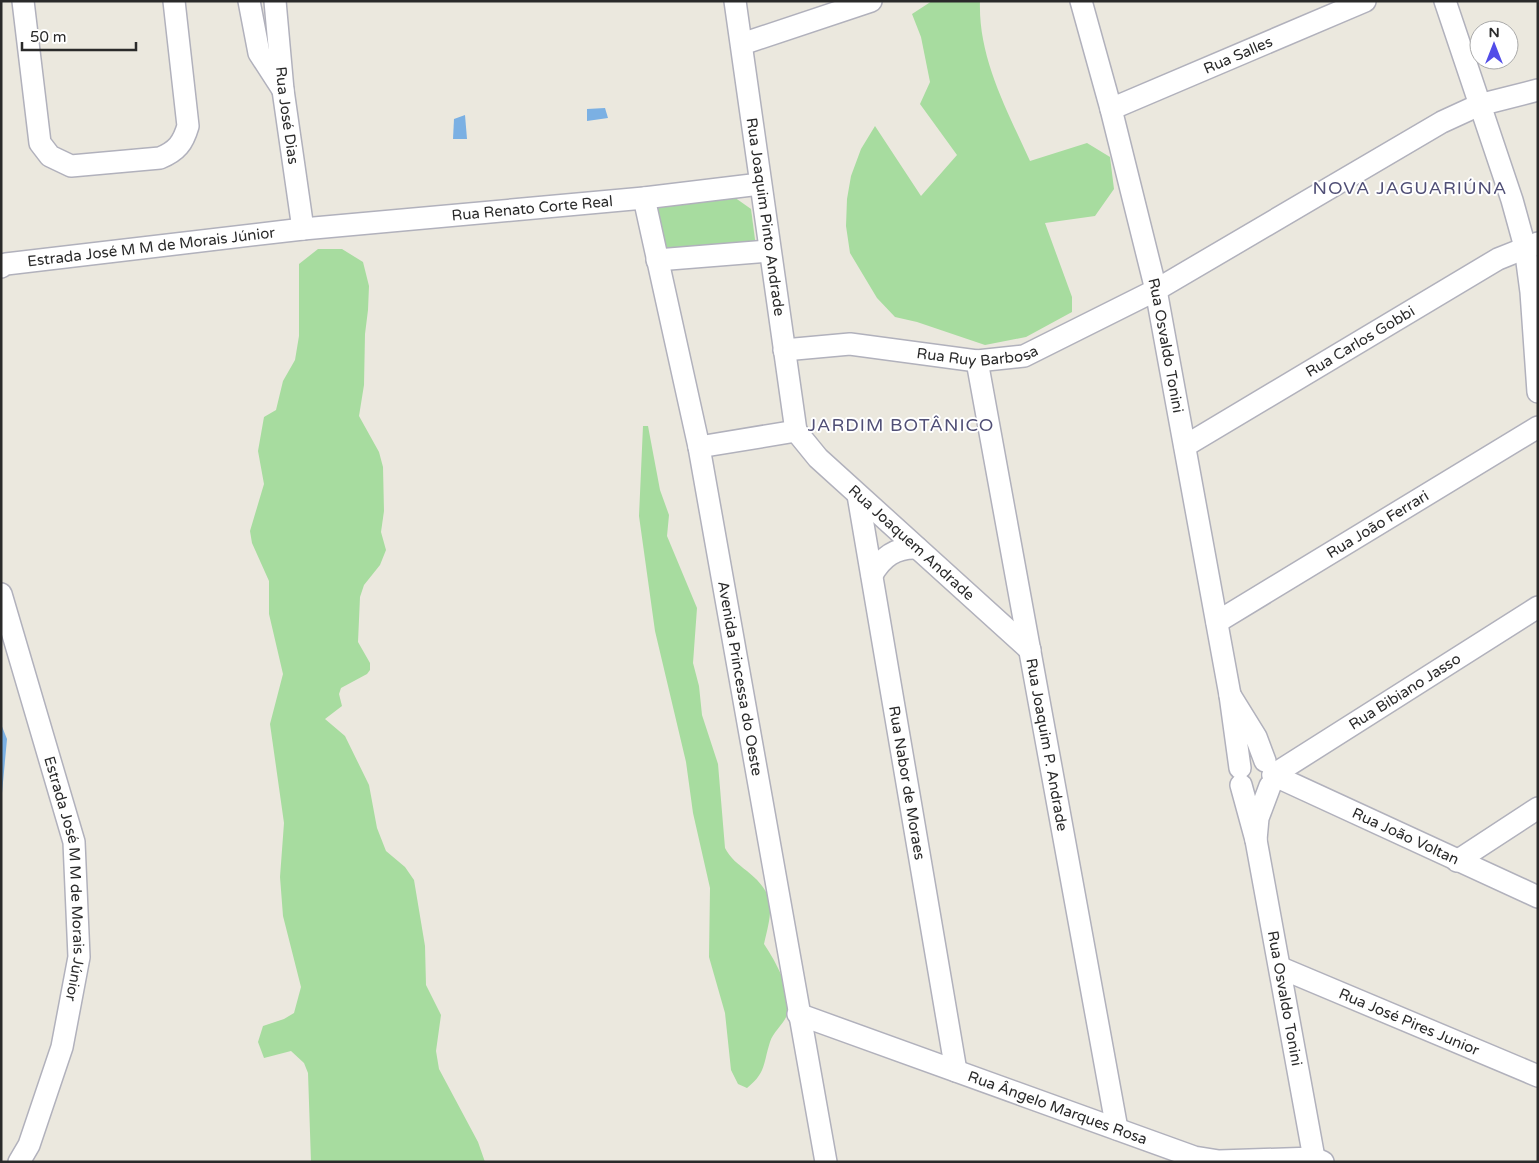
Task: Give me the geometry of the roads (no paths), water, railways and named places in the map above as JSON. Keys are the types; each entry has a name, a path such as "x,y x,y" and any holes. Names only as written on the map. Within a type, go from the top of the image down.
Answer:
{"street":[{"path":"24,1 40,143 50,156 70,166 160,158 172,153 182,143 188,126 174,1"},
{"path":"249,1 259,53 283,90"},
{"name":"Rua José Dias","path":"275,1 283,90 303,229"},
{"name":"Rua Joaquim Pinto Andrade","path":"735,1 796,432"},
{"path":"742,44 870,1"},
{"name":"Rua Osvaldo Tonini","path":"1081,1 1111,109 1156,290 1230,695 1241,776 1256,840 1318,1160"},
{"name":"Rua Salles","path":"1111,109 1365,1"},
{"path":"1445,1 1512,200 1532,245 1531,292 1538,392"},
{"name":"Rua Ruy Barbosa","path":"784,350 850,344 977,360 1024,356 1156,290 1442,122 1479,105 1538,90"},
{"name":"Rua Renato Corte Real","path":"303,229 644,198 760,184"},
{"name":"Avenida Princessa do Oeste","path":"644,198 699,447 798,1014 826,1162"},
{"name":"Estrada José M M de Morais Júnior","path":"1,267 6,264 303,229"},
{"name":"Rua Carlos Gobbi","path":"1185,446 1498,260 1532,245"},
{"path":"657,260 769,251"},
{"name":"Rua Joaquim P. Andrade","path":"977,360 1117,1129"},
{"name":"Rua João Ferrari","path":"1217,622 1538,427"},
{"path":"699,447 796,432"},
{"name":"Rua Joaquem Andrade","path":"796,432 818,458 1030,650"},
{"name":"Rua Nabor de Moraes","path":"858,495 956,1071"},
{"path":"872,575 879,562 894,552 906,548 917,548"},
{"name":"Estrada José M M de Morais Júnior","path":"1,594 74,842 79,957 62,1047 29,1144 20,1162"},
{"name":"Rua Bibiano Jasso","path":"1269,774 1538,607"},
{"name":"Rua Osvaldo Tonini","path":"1230,695 1256,737 1269,774 1258,818 1256,840"},
{"path":"1249,760 1269,774 1256,793 1245,789 1241,776 1249,760"},
{"name":"Rua João Voltan","path":"1269,774 1538,897"},
{"path":"1457,861 1538,808"},
{"name":"Rua José Pires Junior","path":"1281,968 1538,1076"},
{"name":"Rua Ângelo Marques Rosa","path":"798,1014 1194,1157 1219,1161 1318,1160"}],"water":[{"path":"605,108 608,118 587,121 587,109"},
{"path":"465,115 467,139 453,139 454,119"},
{"path":"1,724 7,739 1,804"}],"district":[{"name":"NOVA JAGUARIÚNA","path":"1410,188"},
{"name":"JARDIM BOTÂNICO","path":"901,425"}]}
